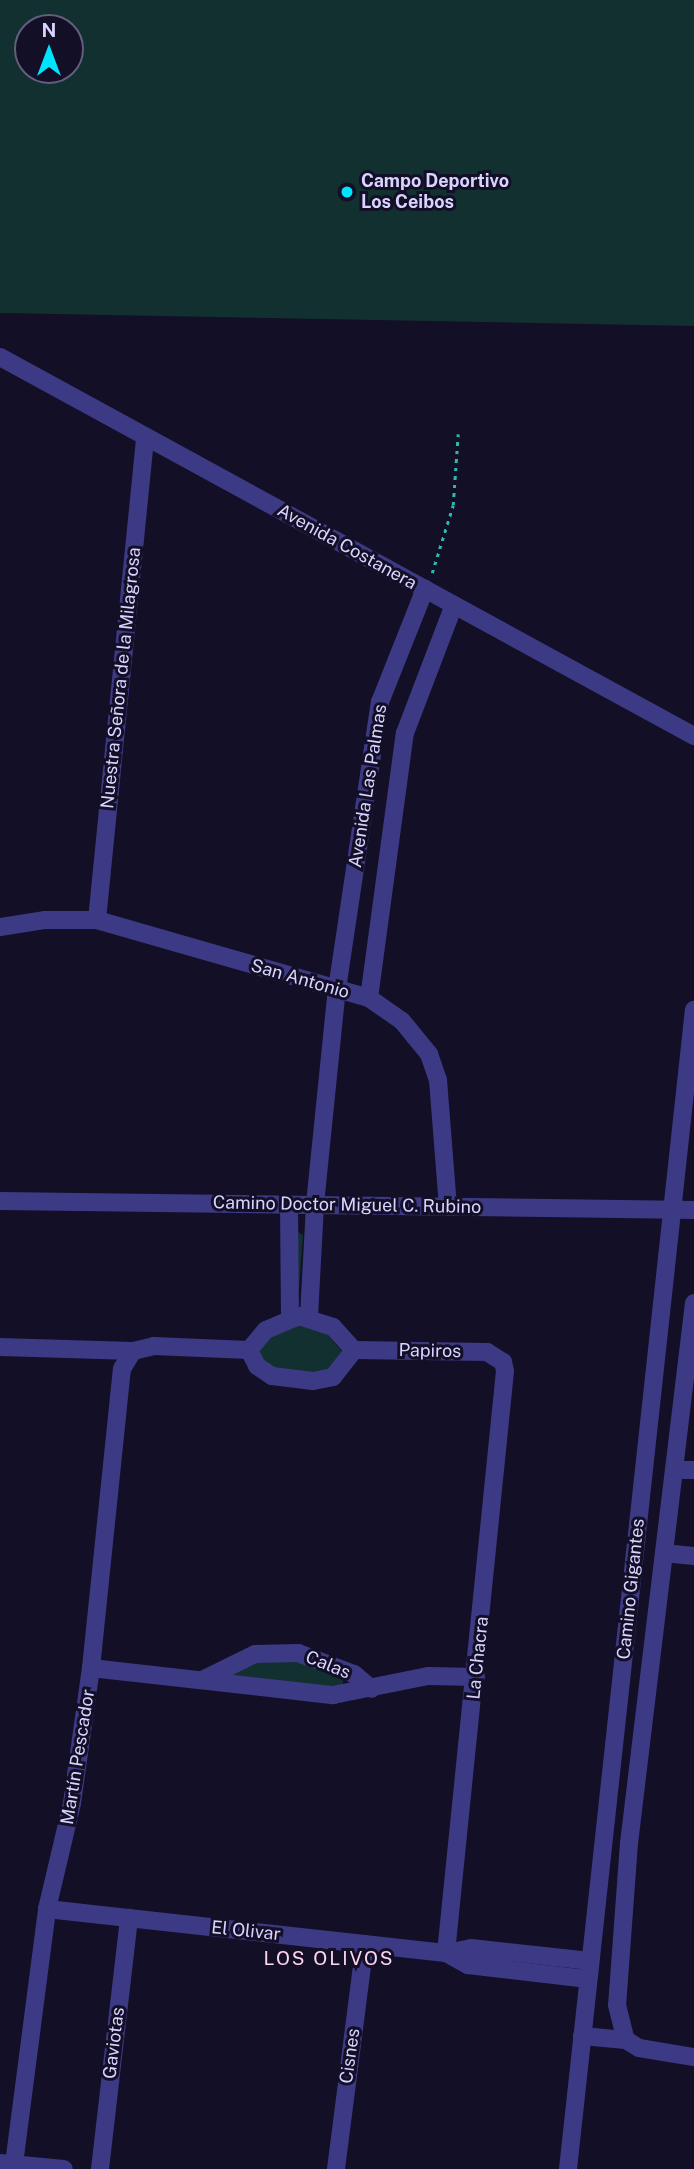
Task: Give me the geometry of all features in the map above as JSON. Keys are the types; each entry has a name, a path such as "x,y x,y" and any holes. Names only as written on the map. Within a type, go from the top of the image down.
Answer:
{"street":[{"name":"Avenida Costanera","path":"0,357 694,736"},
{"name":"Nuestra Señora de la Milagrosa","path":"97,920 145,436"},
{"name":"Avenida Las Palmas","path":"315,1204 337,989 380,702 425,589"},
{"name":"Avenida Las Palmas","path":"369,998 405,733 454,606"},
{"name":"San Antonio","path":"0,927 45,919 97,920 369,998 402,1021 429,1054 439,1080 448,1207"},
{"name":"Camino Gigantes","path":"568,2169 694,1010"},
{"name":"Camino Doctor Miguel C. Rubino","path":"0,1201 694,1210"},
{"path":"289,1204 290,1317"},
{"path":"309,1316 315,1204"},
{"path":"626,2040 618,2023 617,2006 628,1857 694,1303"},
{"path":"309,1316 333,1327 354,1350 333,1377 313,1381 272,1376 257,1366 249,1350 266,1330 290,1317 309,1316"},
{"path":"0,1348 133,1351 154,1346 249,1350"},
{"name":"Papiros","path":"354,1350 487,1352 503,1362"},
{"name":"Martín Pescador","path":"7,2163 47,1909 72,1803 92,1668 122,1369 133,1351"},
{"name":"La Chacra","path":"446,1953 505,1382 503,1362"},
{"path":"674,1470 694,1470"},
{"path":"664,1553 694,1556"},
{"name":"Calas","path":"202,1680 255,1654 298,1653 354,1674 372,1689"},
{"name":"Calas","path":"92,1668 333,1695 428,1676 476,1677"},
{"name":"El Olivar","path":"47,1909 446,1953 471,1948 590,1961"},
{"name":"Gaviotas","path":"100,2169 130,1918"},
{"name":"Cisnes","path":"336,2169 365,1944"},
{"name":"El Olivar","path":"446,1953 468,1965 588,1979"},
{"path":"582,2036 626,2040 657,2053 694,2057"},
{"path":"7,2163 64,2169"}],"path":[{"path":"425,589 446,540 458,434"}],"green space":[{"name":"Campo Deportivo Los Ceibos","path":"0,0 694,0 694,326 0,313"},
{"path":"298,1232 303,1235 299,1289 296,1288"},
{"path":"294,1323 321,1327 344,1354 326,1372 283,1374 258,1358 261,1341"},
{"path":"295,1658 344,1676 342,1688 231,1678 230,1670 246,1663"}],"place":[{"name":"Campo Deportivo Los Ceibos","path":"347,192"}],"district":[{"name":"LOS OLIVOS","path":"329,1959"}]}
